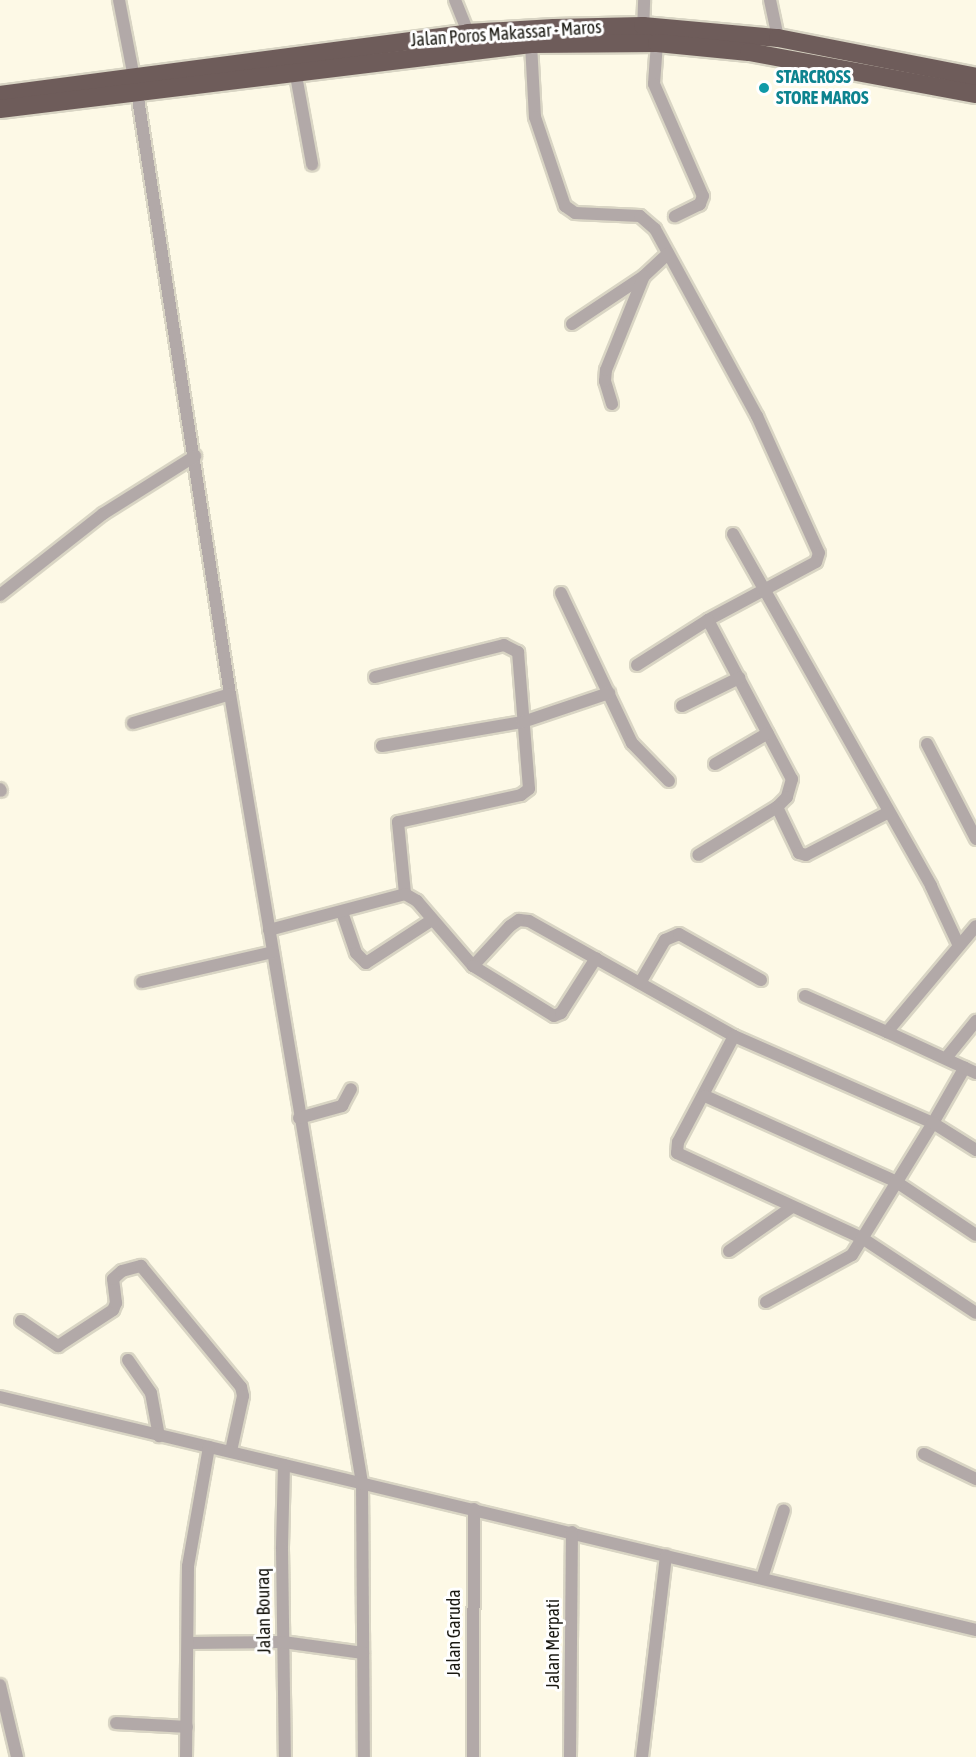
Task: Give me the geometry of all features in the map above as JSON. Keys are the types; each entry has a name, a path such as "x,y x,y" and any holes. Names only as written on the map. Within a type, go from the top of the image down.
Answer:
{"highway":[{"name":"Jalan Poros Makassar - Maros","path":"0,109 136,85 468,33 778,38 976,77"},
{"name":"Jalan Poros Makassar - Maros","path":"0,95 295,70 531,44 647,37 750,52 976,94"}],"street":[{"path":"119,0 136,85 230,694 299,1118 362,1483 364,1757"},
{"path":"455,0 468,33"},
{"path":"644,0 654,84 703,196 700,204 675,216"},
{"path":"770,0 778,38"},
{"path":"531,44 535,117 565,206 575,213 640,216 655,229 757,416 819,553 816,562 767,592 708,620 636,664"},
{"path":"295,70 312,164"},
{"path":"572,324 644,276 668,254"},
{"path":"612,404 605,381 609,360 644,276"},
{"path":"0,595 103,514 195,456"},
{"path":"733,534 887,813 931,886 959,946"},
{"path":"561,593 632,743 669,781"},
{"path":"698,855 777,807 787,797 792,779 708,620"},
{"path":"375,677 504,645 513,647 518,652 529,789 521,795 398,822 405,894"},
{"path":"682,706 739,678"},
{"path":"382,746 523,722 609,693"},
{"path":"133,723 230,694"},
{"path":"715,764 768,733"},
{"path":"927,744 976,839"},
{"path":"777,807 799,853 806,855 887,813"},
{"path":"269,930 405,894 417,901 473,966 554,1016 561,1012 596,958"},
{"path":"342,912 356,952 366,963 432,920"},
{"path":"473,966 519,920 529,921 734,1036 933,1123 976,1150"},
{"path":"887,1032 976,926"},
{"path":"640,983 665,940 679,934 760,980"},
{"path":"142,982 273,952"},
{"path":"766,1302 852,1255 895,1181 970,1070 805,996"},
{"path":"946,1058 976,1022"},
{"path":"734,1036 705,1096 678,1142 677,1153 862,1238 976,1313"},
{"path":"299,1118 342,1106 351,1089"},
{"path":"705,1096 895,1181 976,1235"},
{"path":"729,1251 792,1207"},
{"path":"21,1321 58,1346 113,1310 116,1303 114,1279 122,1271 141,1266 241,1387 243,1396 231,1451"},
{"path":"128,1360 151,1393 159,1436"},
{"path":"0,1397 976,1630"},
{"path":"186,1757 188,1566 209,1447"},
{"path":"924,1454 976,1479"},
{"name":"Jalan Bouraq","path":"284,1465 285,1757"},
{"name":"Jalan Garuda","path":"473,1757 474,1509"},
{"path":"762,1578 784,1510"},
{"name":"Jalan Merpati","path":"570,1757 572,1532"},
{"path":"642,1757 666,1555"},
{"path":"188,1643 283,1642 363,1653"},
{"path":"0,1685 17,1757"},
{"path":"116,1724 187,1728"}],"place":[{"name":"STARCROSS STORE MAROS","path":"764,88"}]}
